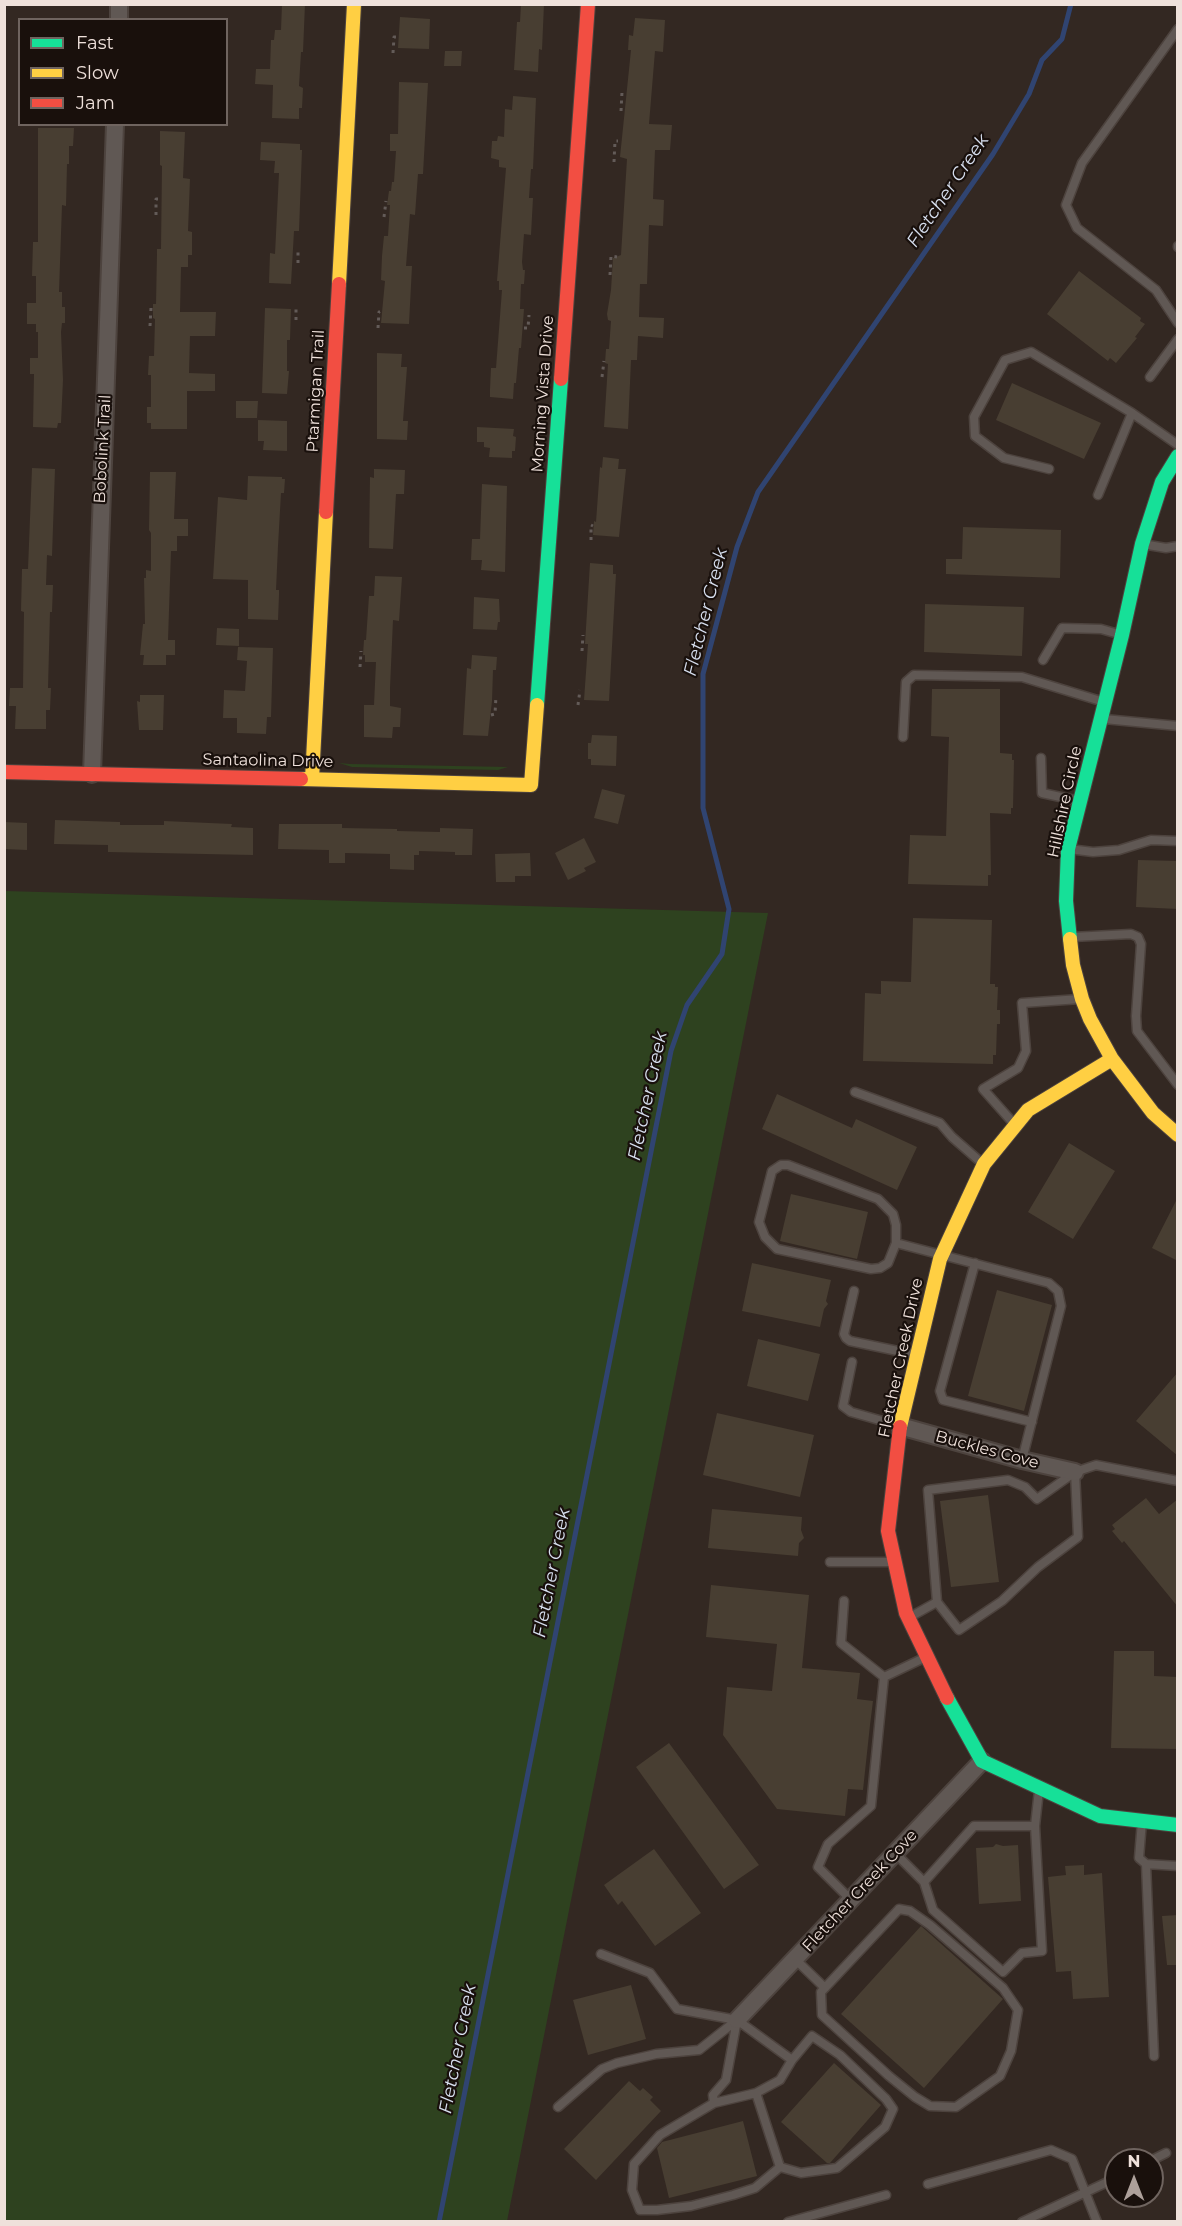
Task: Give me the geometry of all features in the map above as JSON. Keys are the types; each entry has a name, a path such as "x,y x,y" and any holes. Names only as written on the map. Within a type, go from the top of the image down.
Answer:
{"street":[{"name":"Ptarmigan Trail","path":"312,779 354,4"},
{"name":"Morning Vista Drive","path":"531,785 588,4"},
{"name":"Bobolink Trail","path":"92,774 115,126"},
{"name":"Hillshire Circle","path":"1176,461 1162,482 1142,544 1122,635 1068,849 1066,901 1069,937 1082,999 1090,1019 1112,1059 1153,1113 1178,1135"},
{"name":"Santaolina Drive","path":"4,772 531,785"},
{"name":"Fletcher Creek Drive","path":"982,1761 926,1657 908,1618 888,1531 900,1426 942,1255 984,1164 1028,1110 1112,1059"},
{"name":"Buckles Cove","path":"900,1426 1022,1460 1075,1472"},
{"path":"982,1761 1100,1816 1178,1825"},
{"name":"Fletcher Creek Cove","path":"737,2020 982,1761"}],"lane":[{"path":"1178,30 1082,164 1066,205 1077,228 1156,290 1178,323"},
{"path":"1150,377 1178,339"},
{"path":"1049,469 1004,458 975,436 974,417 1005,360 1031,352 1132,413 1178,445"},
{"path":"1098,495 1132,413"},
{"path":"1142,544 1166,548 1178,546"},
{"path":"1043,660 1062,628 1101,628 1122,635"},
{"path":"903,737 906,682 914,675 1022,677 1104,702"},
{"path":"1100,718 1178,726"},
{"path":"1041,758 1042,793 1079,801"},
{"path":"1068,849 1092,852 1119,850 1151,840 1178,841"},
{"path":"1069,937 1131,934 1138,937 1141,944 1137,1031 1178,1085"},
{"path":"1016,1126 983,1089 1018,1068 1026,1051 1022,1004 1082,999"},
{"path":"855,1092 940,1123 952,1137 984,1164"},
{"path":"782,1165 788,1165 878,1199 893,1214 896,1225 896,1243 888,1263 880,1268 871,1269 777,1249 765,1238 759,1222 772,1171 782,1165"},
{"path":"896,1243 1049,1283 1058,1291 1061,1306 1022,1460"},
{"path":"975,1263 940,1391 943,1400 1032,1422"},
{"path":"854,1290 844,1334 846,1338 850,1341 917,1355"},
{"path":"852,1362 843,1406 851,1412 900,1426"},
{"path":"1075,1472 1078,1537 1038,1567 1002,1601 959,1630 937,1602 928,1490 1008,1480 1025,1487 1037,1499 1075,1472 1096,1465 1178,1481"},
{"path":"830,1562 895,1562"},
{"path":"844,1601 841,1643 884,1677"},
{"path":"908,1618 937,1602"},
{"path":"884,1677 926,1657"},
{"path":"850,1900 818,1867 828,1844 871,1806 884,1677"},
{"path":"895,1853 924,1882 933,1910 1004,1972 1022,1953 1042,1951 1035,1826 1039,1788"},
{"path":"1142,1821 1139,1858 1146,1864 1178,1866"},
{"path":"924,1882 974,1826 1035,1826"},
{"path":"1146,1864 1154,2056"},
{"path":"899,1909 910,1911 930,1924 1004,1988 1018,2010 1011,2051 1000,2076 956,2107 930,2106 889,2076 827,2021 822,2015 822,1992 825,1988 889,1918 899,1909"},
{"path":"601,1954 651,1973 677,2009 737,2020 792,2060"},
{"path":"795,1959 825,1988"},
{"path":"714,2103 714,2095 726,2080 737,2020"},
{"path":"558,2107 602,2069 656,2054 699,2050 737,2020"},
{"path":"812,2036 840,2055 886,2099 893,2109 885,2127 837,2168 801,2173 780,2167 755,2188 692,2206 640,2210 632,2190 634,2164 660,2135 714,2103 756,2093 780,2080 792,2060 812,2036"},
{"path":"756,2093 780,2167"},
{"path":"928,2184 1051,2150 1072,2159 1097,2222"},
{"path":"1022,2222 1104,2184"},
{"path":"788,2222 886,2195"}],"path":[{"path":"393,53 394,37 397,37"},
{"path":"621,111 622,92 625,93"},
{"path":"614,162 615,141 618,141"},
{"path":"156,215 156,199 160,199"},
{"path":"384,217 386,201"},
{"path":"298,249 298,263"},
{"path":"610,275 611,256 617,256"},
{"path":"296,305 296,320"},
{"path":"150,326 152,308"},
{"path":"378,328 378,312 380,312"},
{"path":"524,328 528,328 529,315"},
{"path":"602,377 604,361"},
{"path":"591,540 591,525 593,526"},
{"path":"582,651 583,634"},
{"path":"360,667 361,651"},
{"path":"578,705 580,690"},
{"path":"491,715 495,714 496,696"}],"green space":[{"path":"339,763 508,767 498,770 352,767"},
{"path":"5,891 768,913 507,2221 5,2221"}],"building":[{"path":"282,4 305,4 299,86 303,88 302,108 299,108 299,119 272,118 273,85 255,84 256,69 270,69 271,40 274,40 275,30 281,30"},
{"path":"521,4 544,4 542,50 539,49 538,72 514,70 517,22 520,22"},
{"path":"400,17 430,19 429,49 398,48"},
{"path":"635,18 665,20 663,52 655,51 649,124 672,125 670,150 655,150 653,199 664,200 663,226 649,225 647,284 640,284 639,317 664,318 663,338 638,336 637,360 631,360 628,429 604,427 608,364 605,363 606,349 609,349 611,321 608,320 607,314 613,258 621,255 627,159 620,157 631,50 628,50 629,35 633,36"},
{"path":"445,51 462,51 461,66 444,66"},
{"path":"399,82 428,83 423,174 418,174 415,215 410,214 406,266 412,266 409,324 381,323 385,281 381,280 382,256 384,236 388,236 390,205 387,205 389,191 394,182 396,151 390,151 390,134 398,134"},
{"path":"513,96 536,98 533,169 531,169 529,198 533,198 531,235 524,234 522,262 523,270 525,270 524,284 521,284 520,309 524,309 513,399 490,397 490,389 491,368 496,368 502,290 499,290 499,281 497,281 506,168 499,167 499,160 491,158 492,141 497,141 498,136 504,137 505,109 512,110"},
{"path":"38,128 74,128 73,146 69,146 69,164 67,164 66,206 62,205 59,292 62,292 62,307 65,307 65,323 62,323 61,332 63,380 61,423 58,423 57,428 33,427 34,374 30,374 30,358 38,358 38,332 36,332 36,324 27,324 27,303 36,303 36,276 32,276 33,242 38,242"},
{"path":"160,131 185,132 183,178 190,179 188,231 192,232 192,255 188,255 188,267 181,267 180,312 216,312 215,336 190,336 189,373 215,374 215,391 187,391 187,429 151,429 151,423 147,423 147,407 151,407 149,356 154,356 153,304 156,304 157,249 161,249"},
{"path":"261,142 300,144 300,150 302,150 299,231 294,231 291,284 269,283 270,253 275,254 279,173 274,173 275,161 260,160"},
{"path":"1079,271 1141,318 1140,321 1145,324 1135,337 1137,338 1116,363 1110,358 1108,361 1047,314"},
{"path":"265,308 291,309 290,340 287,340 287,371 289,371 287,394 262,393"},
{"path":"377,353 402,354 401,367 407,367 403,421 408,421 407,440 377,439"},
{"path":"1012,383 1101,423 1084,459 996,420"},
{"path":"236,401 258,401 257,418 236,418"},
{"path":"258,420 287,421 287,451 263,450 264,441 258,441"},
{"path":"477,427 514,429 513,436 516,437 512,458 489,457 490,448 484,447 484,442 477,442"},
{"path":"603,457 619,459 618,469 626,469 619,537 593,535"},
{"path":"32,468 55,469 52,556 47,555 46,585 53,585 48,688 51,688 50,710 46,710 46,729 15,729 16,706 9,706 10,688 23,688 22,569 28,569"},
{"path":"374,469 405,470 404,494 396,494 393,549 369,548 370,477 374,478"},
{"path":"150,472 176,472 174,519 188,519 188,536 177,536 177,551 171,551 168,640 175,640 175,655 166,655 166,665 143,665 144,655 140,655 143,624 145,624 144,578 146,578 146,570 151,571"},
{"path":"248,476 285,479 284,493 281,493 278,546 276,590 279,590 278,620 248,619 248,580 213,579 218,497 247,500"},
{"path":"482,484 507,486 505,572 481,570 482,560 471,560 472,539 480,539"},
{"path":"963,527 1061,530 1060,578 946,574 946,559 962,559"},
{"path":"590,563 613,565 613,574 616,574 609,701 584,700"},
{"path":"375,576 402,577 399,621 393,620 390,688 390,706 401,708 400,727 393,727 392,738 364,737 364,705 374,705 376,662 365,662 365,655 363,655 369,596 374,596"},
{"path":"474,597 499,599 500,622 498,622 497,630 473,629"},
{"path":"925,604 1024,607 1022,656 924,652"},
{"path":"217,628 239,629 239,646 216,645"},
{"path":"238,647 273,648 271,717 267,717 266,734 237,733 237,718 223,718 224,690 245,691 247,661 237,660"},
{"path":"472,655 497,657 496,670 493,670 488,736 463,735 467,668 471,669"},
{"path":"932,689 1000,689 1000,753 1012,754 1012,760 1014,760 1013,808 1011,808 1011,814 990,813 991,875 988,875 988,886 908,884 910,835 946,836 949,737 931,736"},
{"path":"140,695 164,695 163,730 139,730 137,701 140,702"},
{"path":"592,735 617,736 616,766 591,765 591,759 588,759 588,743 591,743"},
{"path":"602,789 625,795 618,824 594,818"},
{"path":"55,820 120,822 120,825 164,825 164,821 232,824 231,827 253,828 253,855 108,852 108,845 54,844"},
{"path":"4,822 27,823 27,850 4,849"},
{"path":"279,824 342,824 342,828 397,829 397,831 440,832 440,828 473,829 472,855 419,851 419,855 414,855 414,870 390,869 390,854 345,853 345,863 329,863 329,850 278,849"},
{"path":"584,838 596,862 584,868 586,871 568,880 555,853"},
{"path":"530,853 531,876 515,876 515,882 496,882 495,854"},
{"path":"1138,860 1178,861 1178,909 1136,907"},
{"path":"913,918 992,920 990,984 998,987 997,1010 1000,1010 996,1055 993,1055 993,1064 863,1061 865,993 881,994 881,981 911,982"},
{"path":"777,1094 852,1128 856,1119 917,1147 897,1190 762,1129"},
{"path":"1069,1143 1115,1171 1073,1239 1028,1212"},
{"path":"791,1194 868,1212 857,1259 780,1241"},
{"path":"1178,1197 1178,1261 1152,1248"},
{"path":"752,1263 831,1280 826,1301 828,1304 824,1309 820,1327 742,1311"},
{"path":"997,1290 1052,1305 1024,1411 968,1396"},
{"path":"758,1339 820,1354 808,1401 747,1386"},
{"path":"1178,1372 1178,1456 1136,1421"},
{"path":"717,1413 814,1435 800,1497 703,1475"},
{"path":"988,1495 999,1582 951,1587 940,1501"},
{"path":"1146,1498 1159,1514 1178,1499 1178,1607 1124,1541 1122,1543 1112,1531 1115,1529 1112,1525"},
{"path":"712,1509 802,1517 801,1530 804,1538 799,1543 798,1556 708,1548"},
{"path":"711,1585 809,1595 802,1668 860,1673 857,1699 873,1701 863,1790 848,1789 845,1816 777,1809 723,1735 727,1687 772,1691 777,1644 706,1637"},
{"path":"1114,1651 1154,1651 1154,1676 1178,1677 1178,1749 1111,1748"},
{"path":"669,1743 759,1865 724,1889 636,1767"},
{"path":"996,1844 1018,1845 1021,1901 979,1904 976,1848 993,1847"},
{"path":"654,1849 701,1913 655,1946 622,1901 618,1905 604,1885"},
{"path":"1084,1865 1084,1875 1102,1873 1109,1997 1073,1999 1071,1971 1056,1972 1048,1877 1066,1875 1065,1866"},
{"path":"1178,1915 1178,1965 1167,1965 1162,1916"},
{"path":"921,1926 1003,1999 924,2088 841,2014"},
{"path":"631,1985 646,2039 588,2055 573,2000"},
{"path":"834,2063 881,2105 830,2163 827,2163 781,2122"},
{"path":"629,2081 640,2091 643,2088 653,2097 650,2100 661,2111 596,2180 564,2149"},
{"path":"743,2121 757,2176 669,2198 657,2148 662,2142"}],"waterway":[{"name":"Fletcher Creek","path":"439,2222 671,1051 687,1005 722,954 729,909 703,808 703,674 737,547 758,492 993,154 1029,94 1042,60 1062,39 1071,4"}],"traffic: fast":[{"path":"537,705 561,379"},
{"path":"1070,939 1066,901 1068,849 1122,635 1142,544 1162,482 1178,456"},
{"path":"947,1698 982,1761 1100,1816 1178,1825"}],"traffic: slow":[{"path":"339,284 354,4"},
{"path":"312,779 326,512"},
{"path":"301,779 531,785 537,705"},
{"path":"1070,939 1073,965 1082,999 1112,1059 1153,1113 1178,1135"},
{"path":"900,1427 940,1259 984,1164 1028,1110 1112,1059"}],"traffic: jam":[{"path":"561,379 588,4"},
{"path":"326,512 339,284"},
{"path":"4,772 301,779"},
{"path":"900,1427 888,1531 906,1613 947,1698"}]}
